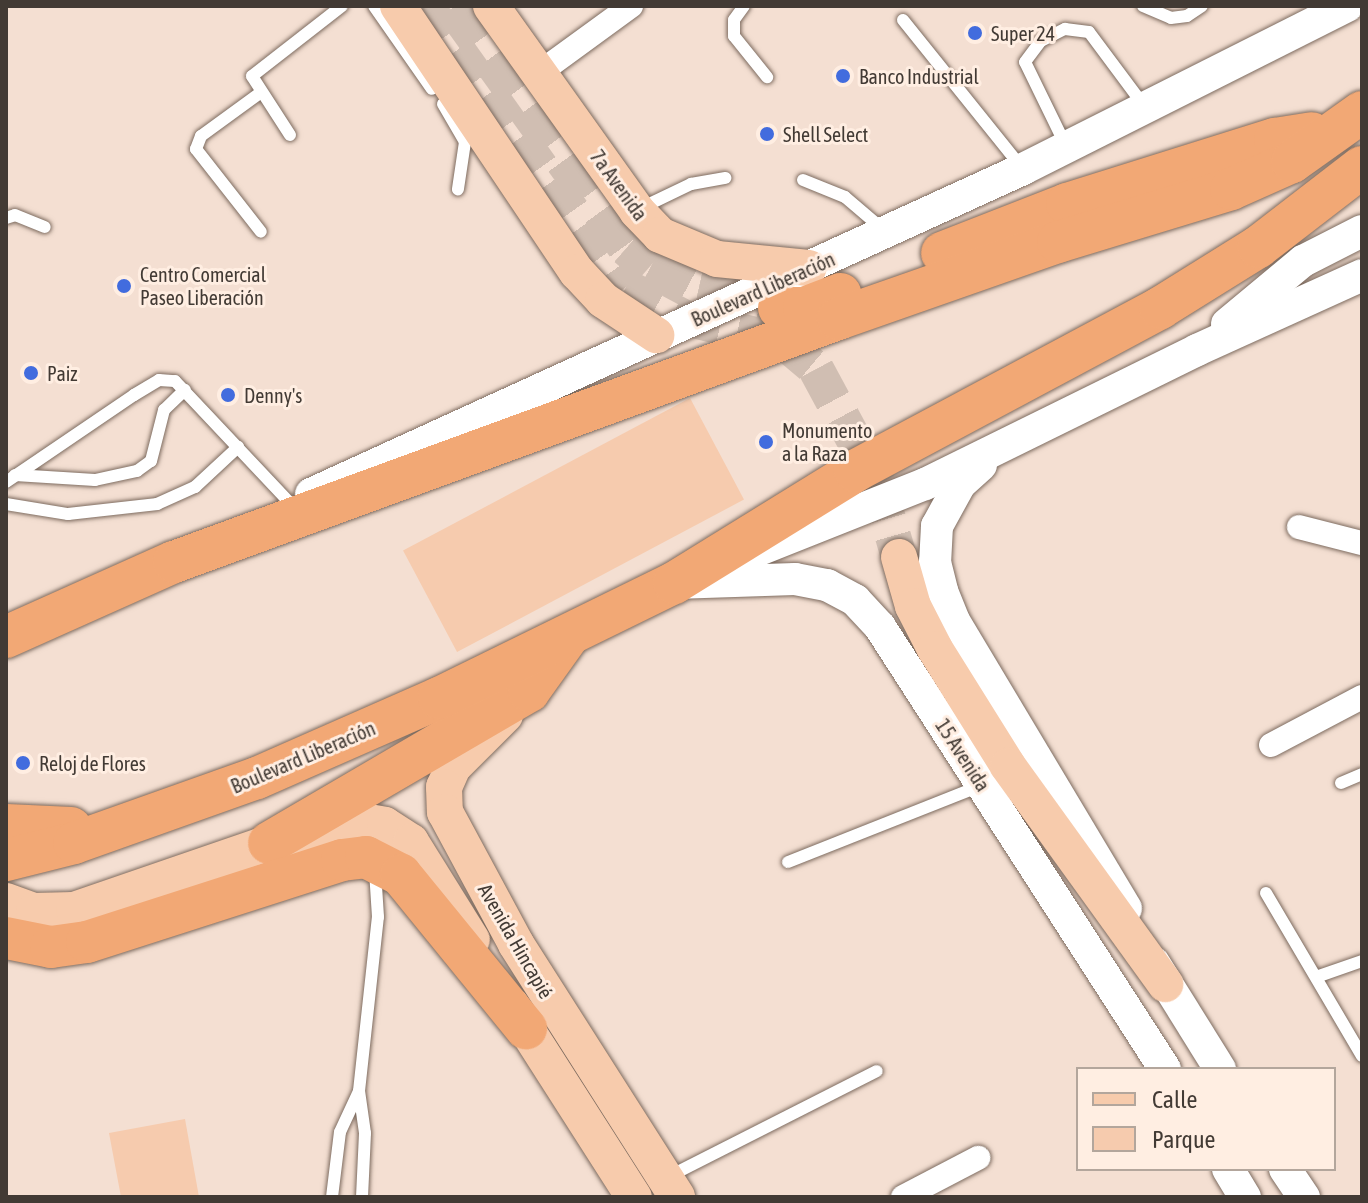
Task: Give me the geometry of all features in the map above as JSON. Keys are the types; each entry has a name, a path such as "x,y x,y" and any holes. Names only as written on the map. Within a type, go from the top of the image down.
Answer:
{"highway":[{"path":"779,308 804,308 1067,204 1275,139 1352,120"},
{"name":"Boulevard Liberación","path":"6,637 174,562 1043,247 1182,208 1292,162 1352,120"},
{"name":"Boulevard Liberación","path":"6,860 171,811 439,698 674,583 855,471 1160,308 1258,247 1362,167"},
{"path":"6,660 56,615"},
{"path":"269,843 529,691 567,637"},
{"path":"6,825 66,829 171,811"},
{"path":"6,938 51,947 87,942 342,860 374,859 408,883 526,1028"}],"main road":[{"path":"398,6 577,272 603,300 656,335"},
{"name":"7a Avenida","path":"491,6 637,211 669,241 703,255 809,268"},
{"name":"Boulevard Liberación","path":"174,562 291,504 656,335 888,233 1023,169 1347,6"},
{"path":"1282,40 1362,18"},
{"path":"1197,350 1303,261 1362,231"},
{"name":"Boulevard Liberación","path":"674,583 925,484 1197,350 1362,275"},
{"path":"1001,447 960,484 937,526 935,562 942,591 968,645 1117,889 1165,984"},
{"path":"899,557 913,606 943,662 1008,766 1165,984 1219,1067"},
{"name":"15 Avenida","path":"674,583 795,579 827,585 855,600 880,627 1164,1067"},
{"name":"Avenida Hincapié","path":"529,691 453,767 444,787 445,812 516,944 671,1188"},
{"name":"Avenida Hincapié","path":"6,901 34,911 74,910 269,843 351,822 385,825 403,835 419,852 634,1197"},
{"path":"1229,1171 1245,1197"},
{"path":"1286,1171 1304,1197"}],"street":[{"path":"539,73 631,6"},
{"path":"1299,527 1362,543"},
{"path":"1271,745 1362,697"},
{"path":"903,1197 978,1158"}],"lane":[{"path":"290,135 252,80 256,72 342,6"},
{"path":"374,6 465,142 458,189"},
{"path":"744,6 736,14 734,36 767,77"},
{"path":"1143,6 1171,18 1187,16 1202,6"},
{"path":"903,20 1023,169"},
{"path":"1066,146 1025,62 1041,41 1065,29 1089,32 1145,107"},
{"path":"260,93 201,136 196,149 261,232"},
{"path":"637,211 691,184 725,178"},
{"path":"803,180 845,197 888,233"},
{"path":"6,218 15,215 45,227"},
{"path":"10,478 159,380 175,381 291,504"},
{"path":"10,478 95,480 137,471 151,461 164,410 185,390"},
{"path":"6,504 68,514 157,504 195,487 238,447"},
{"path":"1341,783 1362,774"},
{"path":"788,862 982,785"},
{"path":"362,1197 365,1133 359,1091 378,917 374,859"},
{"path":"1266,893 1319,976 1362,1055"},
{"path":"1319,976 1362,961"},
{"path":"671,1188 877,1071"},
{"path":"332,1197 340,1132 359,1091"}],"green space":[{"path":"690,398 744,500 457,652 403,551"},
{"path":"185,1119 199,1197 121,1197 109,1133"}],"tunnel":[{"path":"426,6 626,287 685,318 784,342 816,369 878,484 899,557"},
{"path":"455,6 628,246 651,266 698,291 766,306"}],"place":[{"name":"Super 24","path":"975,33"},
{"name":"Banco Industrial","path":"843,76"},
{"name":"Shell Select","path":"767,134"},
{"name":"Centro Comercial Paseo Liberación","path":"124,286"},
{"name":"Paiz","path":"31,373"},
{"name":"Denny's","path":"228,395"},
{"name":"Monumento a la Raza","path":"766,442"},
{"name":"Reloj de Flores","path":"23,763"}]}
